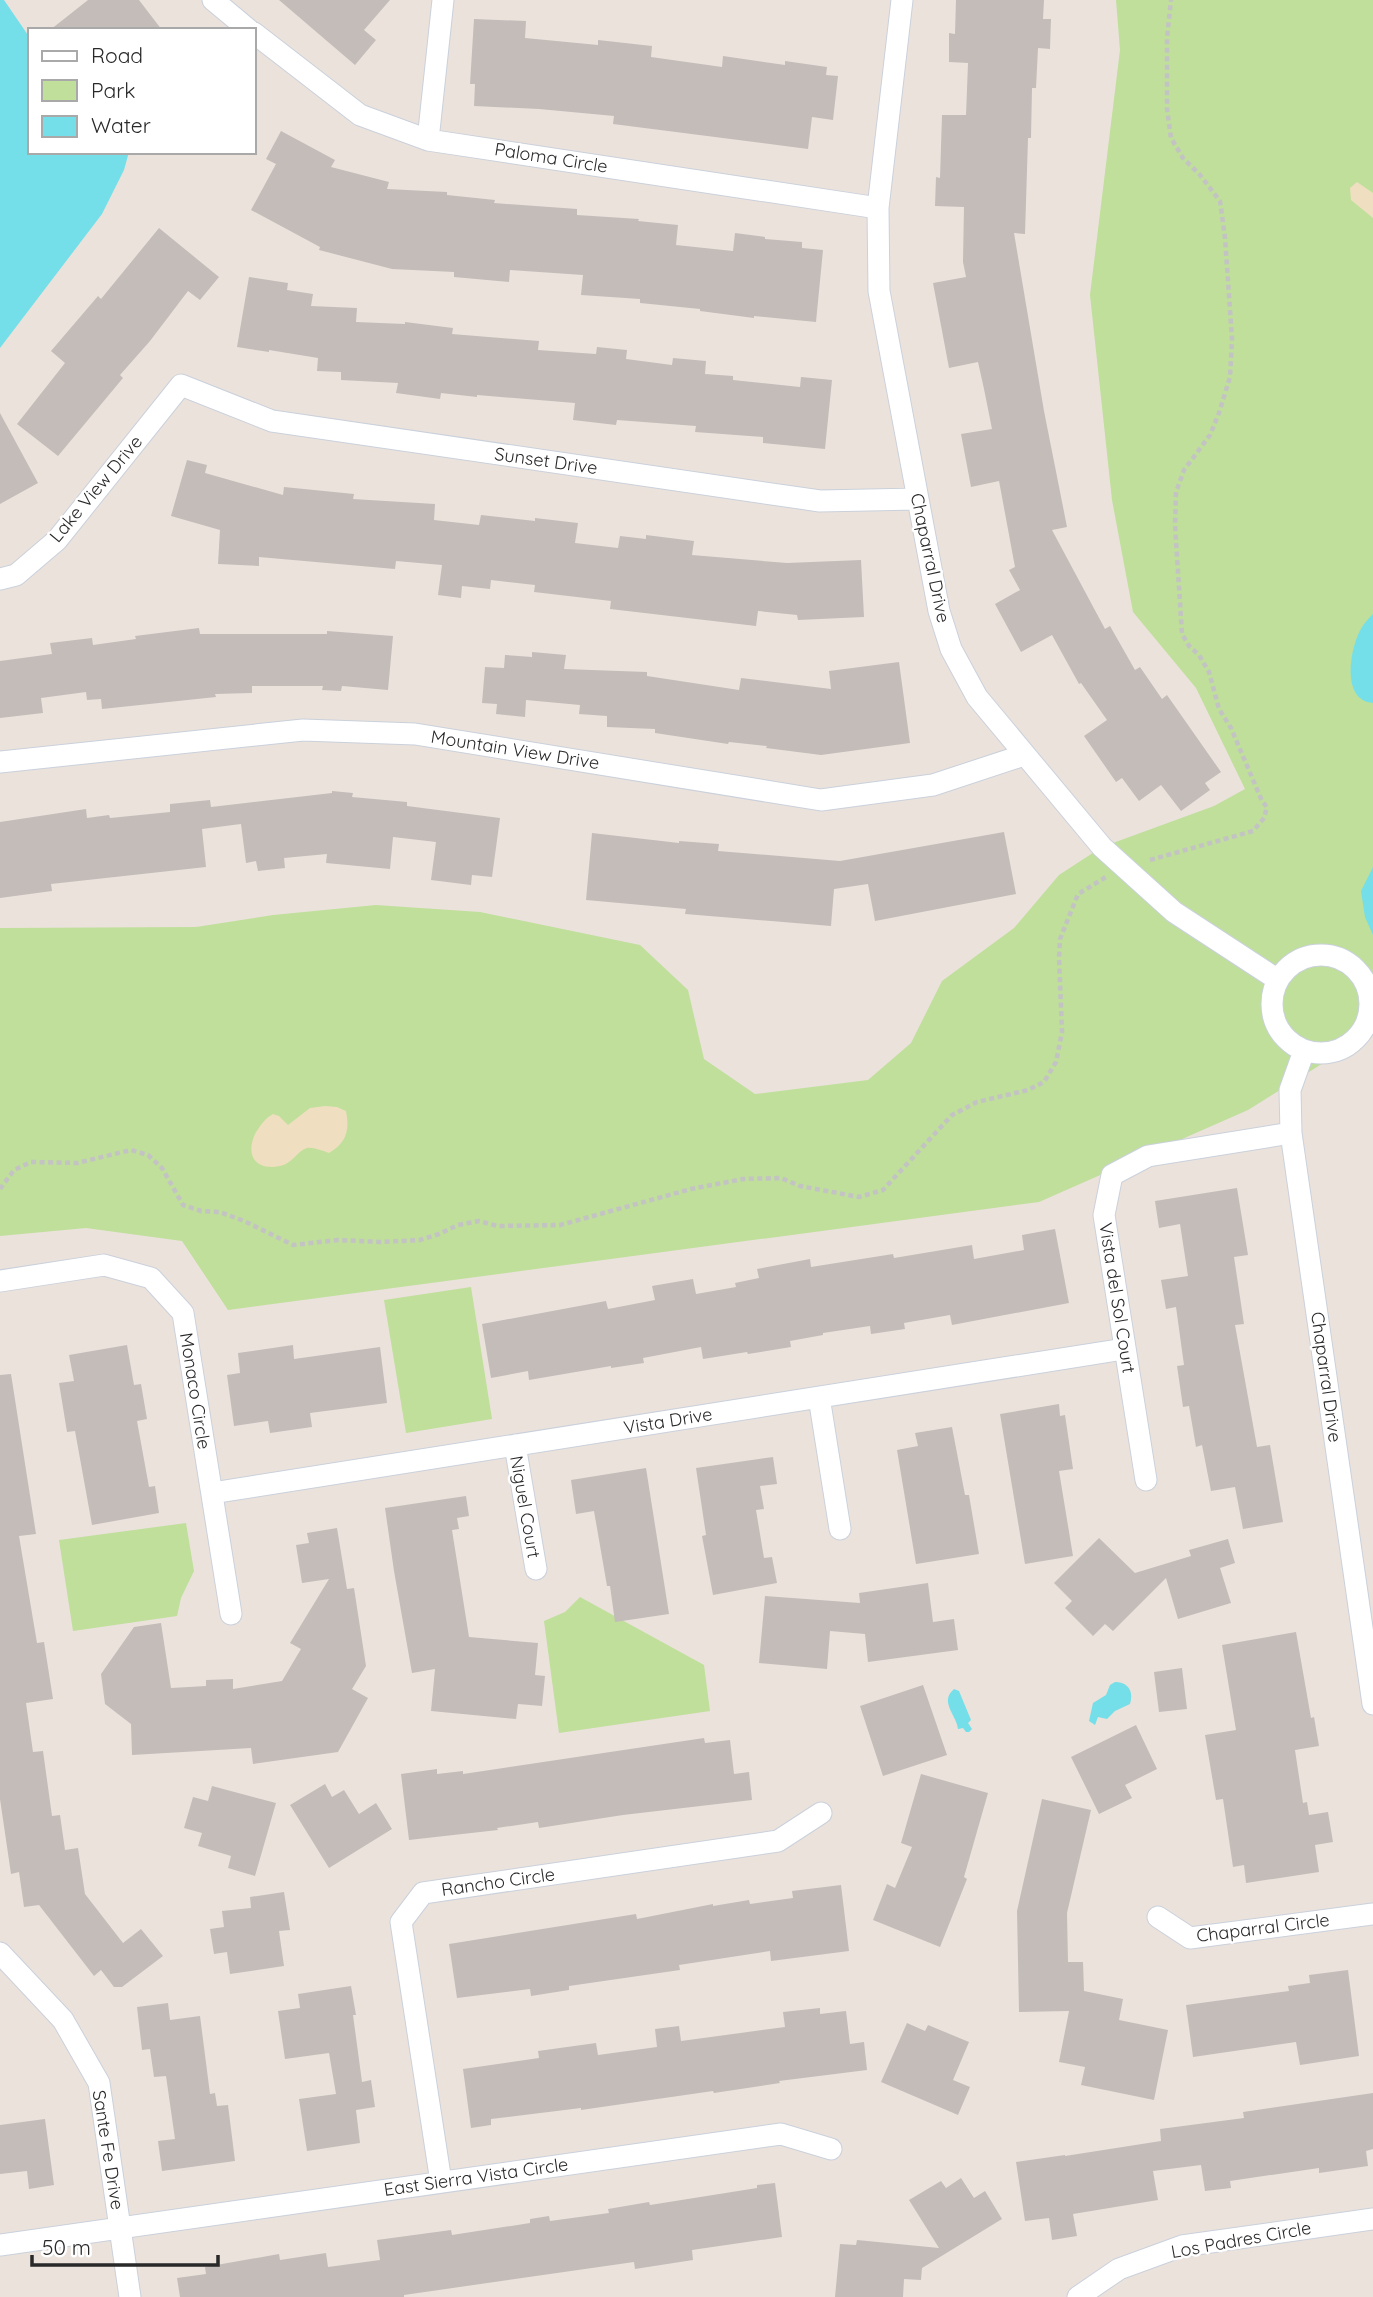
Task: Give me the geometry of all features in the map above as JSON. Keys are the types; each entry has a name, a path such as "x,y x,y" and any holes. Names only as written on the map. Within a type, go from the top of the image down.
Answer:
{"street":[{"path":"213,0 247,28"},
{"path":"428,140 443,0"},
{"name":"Chaparral Drive","path":"902,0 878,208 879,291 939,611 951,649 977,697 1102,847 1174,912 1278,980"},
{"name":"Paloma Circle","path":"256,35 360,115 428,140 878,208"},
{"name":"Sunset Drive","path":"181,385 272,421 820,500 917,499"},
{"name":"Lake View Drive","path":"0,579 16,575 57,540 181,385"},
{"name":"Mountain View Drive","path":"0,762 303,730 415,734 821,800 933,785 1024,755"},
{"path":"1321,955 1339,958 1354,967 1365,981 1370,998 1368,1033 1343,1049 1331,1053 1304,1051 1289,1042 1278,1030 1272,1013 1272,996 1278,980 1289,966 1304,958 1321,955"},
{"name":"Chaparral Drive","path":"1304,1051 1290,1090 1290,1133 1373,1704"},
{"name":"Vista del Sol Court","path":"1146,1480 1104,1215 1112,1175 1148,1156 1290,1133"},
{"name":"Monaco Circle","path":"6,1280 104,1265 151,1278 183,1313 231,1614"},
{"name":"Vista Drive","path":"212,1493 1125,1349"},
{"path":"819,1397 840,1528"},
{"name":"Niguel Court","path":"515,1445 536,1569"},
{"name":"Rancho Circle","path":"441,2182 401,1922 423,1893 778,1841 821,1813"},
{"name":"Chaparral Circle","path":"1158,1917 1189,1938 1373,1914"},
{"name":"Sante Fe Drive","path":"0,1953 62,2020 99,2083 130,2297"},
{"name":"East Sierra Vista Circle","path":"0,2245 781,2134 831,2149"},
{"name":"Los Padres Circle","path":"1078,2297 1119,2269 1182,2246 1373,2219"}],"path":[{"path":"0,1189 14,1170 31,1162 77,1163 131,1150 148,1155 162,1168 184,1205 201,1211 220,1212 293,1245 338,1240 420,1240 458,1225 479,1221 497,1226 560,1225 691,1189 743,1179 781,1178 800,1186 859,1197 883,1190 952,1115 977,1102 1028,1090 1044,1083 1056,1062 1062,1031 1060,939 1078,894 1124,867 1253,831 1265,818 1267,807 1231,728 1219,709 1209,672 1182,634 1175,525 1177,492 1184,470 1210,435 1219,413 1230,377 1232,339 1220,201 1183,158 1171,138 1167,109 1167,38 1171,0"}],"green space":[{"path":"1116,0 1373,0 1373,1032 1248,1110 1039,1202 228,1310 182,1241 86,1228 0,1236 0,928 196,927 273,915 376,905 480,912 640,945 688,990 704,1059 755,1094 868,1080 911,1043 942,981 1014,928 1059,875 1102,847 1214,806 1245,789 1196,688 1133,612 1112,500 1090,295 1120,50"},
{"path":"471,1287 492,1419 406,1433 384,1300"},
{"path":"186,1523 194,1571 181,1598 177,1616 73,1631 59,1540"},
{"path":"580,1597 704,1665 710,1711 559,1733 544,1621 565,1612"}],"sand":[{"path":"1357,182 1373,193 1373,218 1351,200 1350,188"},
{"path":"325,1106 346,1111 345,1136 335,1149 329,1153 307,1148 280,1166 265,1166 255,1160 251,1149 252,1142 259,1128 270,1116 279,1116 288,1125 310,1108"}],"water":[{"path":"0,0 4,0 28,35 28,154 128,154 124,170 102,214 0,348"},
{"path":"1373,614 1373,703 1363,700 1356,693 1351,671 1358,636"},
{"path":"1373,867 1373,935 1365,917 1361,891"},
{"path":"1115,1682 1129,1688 1130,1704 1115,1711 1107,1719 1098,1717 1095,1725 1089,1721 1093,1703 1106,1695 1110,1685"},
{"path":"954,1689 959,1691 971,1720 968,1723 972,1729 969,1732 963,1728 958,1729 948,1703"}],"building":[{"path":"88,0 139,0 160,28 53,28"},
{"path":"279,0 390,0 364,30 376,40 355,65"},
{"path":"956,0 1044,0 1043,19 1051,19 1050,49 1038,48 1036,88 1032,88 1025,234 1014,233 1067,527 1052,530 1105,629 1110,626 1135,670 1140,667 1162,699 1167,695 1221,772 1205,783 1210,790 1181,811 1161,785 1139,801 1122,778 1116,782 1084,736 1107,720 1081,683 1079,684 1052,635 1021,652 995,604 1020,590 1009,570 1015,567 999,481 971,487 961,434 992,429 978,362 949,368 933,283 966,277 963,262 964,207 935,206 936,177 940,178 942,115 966,115 968,63 949,62 949,33 955,34"},
{"path":"474,19 526,21 525,38 598,45 598,40 652,46 651,57 722,67 723,56 785,65 785,61 827,67 826,75 838,76 833,120 812,117 808,149 613,124 614,116 474,106 475,84 470,84"},
{"path":"281,131 335,160 331,167 389,182 387,189 447,192 447,195 495,200 494,203 577,209 577,215 639,219 638,221 678,225 676,245 733,251 735,233 802,242 802,248 823,250 816,322 754,318 640,303 640,299 581,295 583,275 510,270 509,282 454,277 454,272 392,269 319,250 320,247 251,210 276,164 266,159"},
{"path":"159,228 219,277 200,300 188,291 120,375 123,378 58,456 17,424 65,363 51,351 98,296 101,299"},
{"path":"249,277 288,283 287,290 313,294 311,306 357,308 356,322 405,322 453,328 452,334 539,341 538,350 596,354 597,347 627,350 626,359 672,365 673,358 706,361 705,374 733,376 733,380 800,387 801,377 832,380 825,449 763,443 763,437 695,432 696,426 617,420 616,425 573,420 575,403 441,393 440,399 396,393 398,383 341,380 341,372 317,371 318,358 237,347"},
{"path":"0,413 38,483 0,504"},
{"path":"187,460 207,465 205,473 283,495 284,487 354,494 353,499 435,504 434,520 479,525 481,515 578,523 575,543 618,548 620,536 646,539 646,535 694,541 692,555 787,563 861,560 864,617 798,620 797,615 758,611 756,626 610,609 611,601 534,592 535,585 491,580 490,589 462,586 461,598 438,595 442,565 396,561 395,569 259,557 259,566 218,564 220,530 171,516"},
{"path":"199,628 200,634 327,634 327,631 393,636 388,690 342,686 341,691 322,690 323,686 252,686 252,693 215,694 216,697 102,709 101,699 87,700 86,692 41,698 43,713 0,718 0,661 52,654 50,643 92,638 93,645 136,639 135,636"},
{"path":"532,652 566,655 564,669 647,672 647,676 739,690 741,678 831,689 829,671 899,662 910,743 821,755 655,733 655,729 607,727 607,716 579,714 580,705 526,700 525,717 496,714 497,704 482,703 485,667 504,668 505,655 532,657"},
{"path":"332,791 353,793 352,797 407,802 407,806 500,818 492,877 472,875 471,885 431,880 436,842 393,837 390,869 326,863 327,854 284,858 285,868 258,871 256,861 246,863 241,824 202,829 206,867 51,884 52,891 0,898 0,822 86,809 87,818 109,815 110,818 170,812 170,804 210,800 211,807"},
{"path":"1004,832 1016,894 875,921 868,884 834,889 831,926 685,914 686,909 586,900 592,833 679,843 719,844 718,851 840,861"},
{"path":"1237,1188 1248,1255 1234,1257 1244,1324 1235,1325 1257,1447 1270,1445 1283,1522 1243,1529 1235,1487 1211,1491 1202,1445 1196,1447 1189,1406 1183,1407 1177,1366 1184,1365 1176,1307 1166,1309 1161,1280 1188,1276 1180,1224 1159,1228 1155,1201"},
{"path":"1055,1229 1069,1303 952,1325 950,1315 904,1323 905,1329 871,1334 870,1326 823,1333 790,1341 791,1347 748,1354 703,1359 701,1347 643,1358 644,1363 611,1368 529,1380 528,1371 491,1378 482,1324 606,1301 608,1309 655,1300 652,1286 693,1279 696,1294 736,1287 735,1283 759,1278 757,1269 810,1259 811,1267 893,1254 894,1258 972,1245 974,1259 1024,1250 1022,1235"},
{"path":"127,1345 134,1385 141,1384 147,1419 137,1421 149,1487 155,1486 159,1513 92,1525 75,1431 67,1432 59,1383 74,1381 69,1355"},
{"path":"293,1345 294,1359 380,1347 387,1403 310,1413 312,1427 270,1433 268,1421 234,1426 227,1375 240,1373 238,1353"},
{"path":"11,1374 36,1534 19,1536 37,1643 44,1642 53,1699 26,1703 33,1752 43,1751 52,1816 60,1815 65,1850 78,1848 85,1894 123,1943 141,1929 163,1956 122,1987 114,1987 101,1970 94,1976 39,1905 24,1907 19,1872 11,1874 0,1799 0,1375"},
{"path":"1059,1404 1060,1416 1065,1415 1073,1469 1059,1471 1073,1556 1025,1564 1000,1414"},
{"path":"952,1427 965,1495 969,1495 979,1554 916,1564 897,1450 918,1446 915,1433"},
{"path":"773,1457 777,1484 760,1486 764,1509 756,1510 764,1558 772,1557 777,1583 713,1595 702,1536 706,1535 696,1468"},
{"path":"646,1468 669,1614 615,1622 594,1511 576,1514 571,1480"},
{"path":"466,1496 469,1516 457,1518 459,1529 452,1530 469,1637 538,1643 535,1675 545,1676 542,1706 518,1704 516,1719 431,1711 435,1669 412,1673 385,1508"},
{"path":"337,1528 347,1589 354,1588 366,1666 352,1689 368,1698 338,1752 253,1764 251,1748 132,1755 131,1724 105,1704 101,1674 134,1627 161,1623 171,1688 206,1686 206,1680 233,1679 233,1689 282,1681 301,1649 290,1643 329,1579 302,1583 296,1545 309,1543 307,1533"},
{"path":"1099,1538 1135,1573 1191,1556 1189,1550 1228,1539 1235,1563 1220,1568 1231,1603 1178,1619 1166,1578 1113,1631 1105,1624 1093,1636 1065,1608 1072,1601 1054,1583"},
{"path":"928,1583 933,1622 954,1619 958,1650 868,1662 865,1634 830,1631 827,1669 759,1663 765,1596 860,1603 859,1593"},
{"path":"1296,1632 1311,1718 1314,1717 1319,1746 1295,1750 1303,1803 1307,1802 1309,1815 1328,1812 1333,1842 1315,1845 1319,1872 1246,1883 1244,1865 1233,1867 1223,1799 1216,1800 1205,1735 1236,1730 1222,1645"},
{"path":"1182,1668 1187,1709 1159,1712 1154,1672"},
{"path":"923,1685 947,1755 883,1776 860,1706"},
{"path":"1136,1725 1157,1769 1125,1785 1132,1798 1099,1814 1071,1757"},
{"path":"704,1738 705,1743 730,1740 734,1774 749,1772 752,1800 539,1828 538,1822 497,1828 498,1830 409,1840 401,1774 437,1769 437,1774 463,1771 463,1774"},
{"path":"921,1774 988,1793 964,1877 967,1879 940,1947 873,1920 887,1884 895,1888 912,1847 901,1843"},
{"path":"325,1784 332,1797 344,1790 359,1814 376,1803 392,1829 329,1868 290,1805"},
{"path":"212,1786 276,1803 255,1876 228,1868 231,1856 198,1846 202,1833 184,1828 193,1797 208,1801"},
{"path":"1042,1799 1091,1810 1067,1913 1068,1962 1083,1962 1084,1991 1123,1999 1119,2020 1168,2030 1154,2100 1081,2085 1085,2067 1059,2062 1069,2011 1019,2012 1017,1911"},
{"path":"841,1885 849,1951 771,1961 770,1951 679,1965 680,1970 569,1986 569,1990 531,1996 530,1989 457,1998 449,1944 636,1914 637,1919 713,1904 749,1900 750,1904 793,1898 792,1891"},
{"path":"284,1892 290,1930 279,1931 284,1966 230,1974 227,1952 214,1954 210,1929 224,1927 222,1911 251,1908 250,1897"},
{"path":"1348,1970 1359,2056 1300,2065 1296,2042 1193,2057 1186,2005 1289,1991 1288,1986 1310,1983 1309,1975"},
{"path":"351,1986 362,2082 371,2080 375,2107 356,2110 360,2143 307,2151 299,2099 336,2094 329,2053 285,2059 278,2011 300,2008 298,1994"},
{"path":"168,2003 170,2020 200,2016 210,2094 215,2093 217,2106 228,2105 235,2161 162,2171 158,2141 175,2139 166,2076 154,2077 150,2049 142,2050 137,2007"},
{"path":"820,2008 820,2014 846,2011 850,2044 864,2042 867,2070 779,2081 780,2083 714,2093 713,2091 581,2110 491,2119 491,2125 471,2128 463,2069 539,2058 538,2051 596,2043 598,2055 657,2047 655,2029 679,2026 681,2041 785,2027 783,2012"},
{"path":"907,2023 925,2031 928,2025 969,2042 953,2080 970,2087 958,2115 881,2082"},
{"path":"1373,2093 1373,2149 1366,2151 1368,2166 1319,2173 1319,2168 1230,2181 1231,2188 1205,2191 1201,2165 1153,2171 1158,2200 1073,2214 1077,2236 1052,2240 1049,2218 1025,2221 1016,2162 1161,2141 1160,2129 1244,2118 1243,2112"},
{"path":"45,2119 54,2185 29,2189 27,2171 0,2174 0,2125"},
{"path":"961,2178 974,2198 985,2191 1002,2219 922,2268 921,2280 904,2279 903,2297 835,2297 840,2244 856,2245 857,2240 939,2248 909,2200 941,2181 946,2188"},
{"path":"775,2183 782,2237 692,2250 693,2260 635,2269 634,2262 404,2297 180,2297 177,2278 206,2274 205,2267 279,2254 280,2260 326,2253 328,2267 380,2260 377,2240 451,2230 452,2235 530,2223 530,2219 549,2216 550,2221 609,2213 608,2209 649,2202 650,2205"}]}
